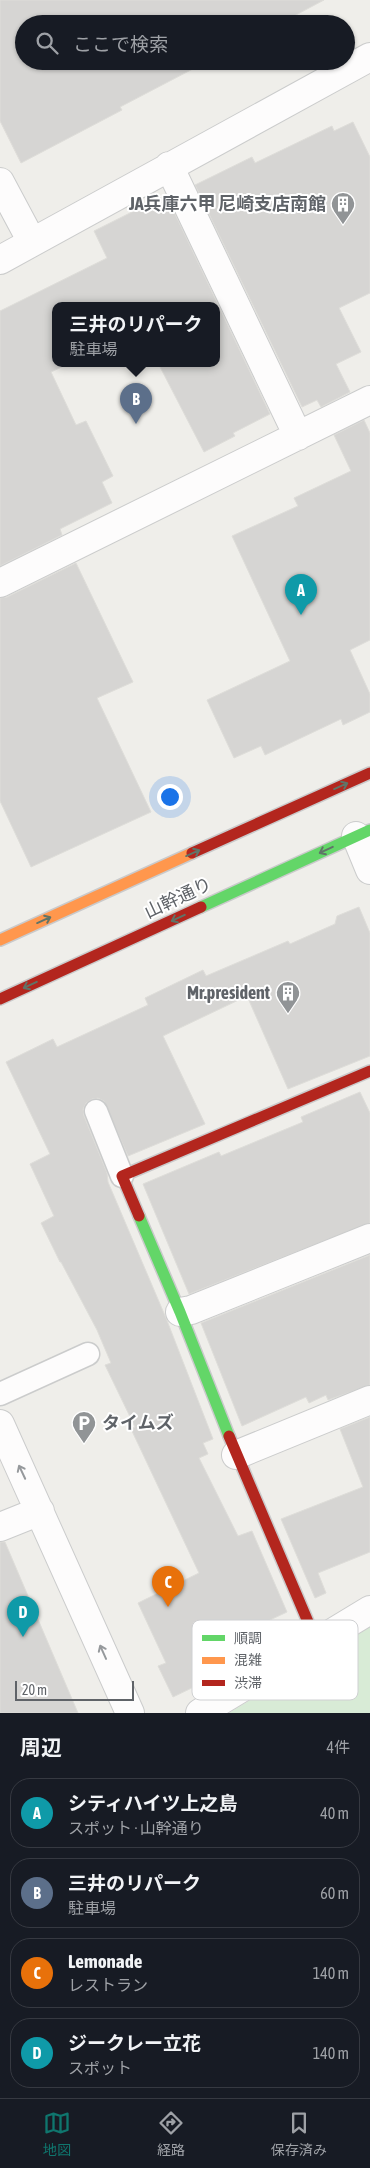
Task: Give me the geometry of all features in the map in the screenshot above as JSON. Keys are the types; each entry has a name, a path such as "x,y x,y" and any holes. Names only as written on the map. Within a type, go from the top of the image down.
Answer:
{"street":[{"path":"355,66 370,58"},
{"path":"0,260 348,70"},
{"path":"169,166 298,436"},
{"path":"0,182 32,242"},
{"path":"0,583 370,400"},
{"name":"山幹通り","path":"0,940 370,773"},
{"path":"363,833 370,870"},
{"name":"山幹通り","path":"0,999 363,833"},
{"path":"307,1620 236,1455 180,1312 122,1176 370,1071"},
{"path":"180,1312 191,1310 370,1238"},
{"path":"236,1455 370,1400"},
{"path":"0,1424 130,1713"},
{"path":"0,1527 40,1511"},
{"path":"354,1620 370,1610"},
{"path":"200,1713 222,1700"}],"lane":[{"path":"96,1111 122,1176"},
{"path":"0,1394 88,1354"}],"green space":[{"path":"370,1627 370,1713 229,1713 250,1700 358,1700 358,1634"}],"building":[{"path":"0,0 324,0 296,15 15,15 15,70 191,70 120,107 122,110 21,163 0,121"},
{"path":"353,122 370,157 370,293 339,308 361,352 336,364 350,392 321,407 317,400 302,407 195,185 252,157 255,163 332,126 334,131"},
{"path":"166,195 217,302 52,302 52,367 62,367 51,372 76,425 86,421 113,476 102,482 112,503 60,529 62,535 0,566 0,311 107,258 94,231"},
{"path":"220,309 270,414 233,433 235,436 204,452 160,367 220,367"},
{"path":"364,420 370,433 370,640 350,650 370,694 370,712 343,725 341,719 265,755 261,746 234,758 207,700 290,661 232,536 298,506 294,498 351,471 334,435"},
{"path":"76,563 133,682 97,698 151,812 31,867 0,801 0,598 7,597"},
{"path":"359,907 370,933 370,1056 288,1089 247,996 163,1036 205,1124 128,1156 104,1101 98,1098 92,1099 86,1103 83,1109 84,1116 107,1173 108,1182 166,1318 213,1439 203,1443 208,1454 199,1458 238,1536 252,1531 287,1612 270,1620 192,1620 192,1688 173,1697 158,1666 166,1663 138,1603 199,1573 131,1429 135,1427 105,1365 111,1363 97,1330 41,1223 54,1216 30,1164 50,1154 6,1062 53,1039 57,1047 148,1005 145,998 203,970 206,976 288,941 290,944 335,924 337,916"},
{"path":"360,1092 370,1113 370,1223 189,1294 143,1184 219,1152 221,1156 303,1122 301,1117"},
{"path":"370,1255 370,1385 328,1400 326,1395 309,1403 306,1397 242,1426 201,1323"},
{"path":"370,1417 370,1552 318,1573 326,1593 315,1598 281,1519 363,1487 340,1429"},
{"path":"0,1542 5,1542 78,1713 0,1713"}],"traffic: fast":[{"path":"201,907 370,830"},
{"path":"139,1216 180,1312 229,1436"}],"traffic: slow":[{"path":"0,940 192,853"}],"traffic: jam":[{"path":"192,853 370,773"},
{"path":"0,999 201,907"},
{"path":"139,1216 122,1176 370,1071"},
{"path":"229,1436 307,1620"}],"place":[{"name":"JA兵庫六甲 尼崎支店南館","path":"343,225"},
{"name":"三井のリパーク","path":"136,424"},
{"name":"シティハイツ上之島","path":"301,615"},
{"name":"Mr.president","path":"288,1014"},
{"name":"タイムズ","path":"84,1444"},
{"name":"Lemonade","path":"168,1607"},
{"name":"ジークレー立花","path":"23,1637"}]}
